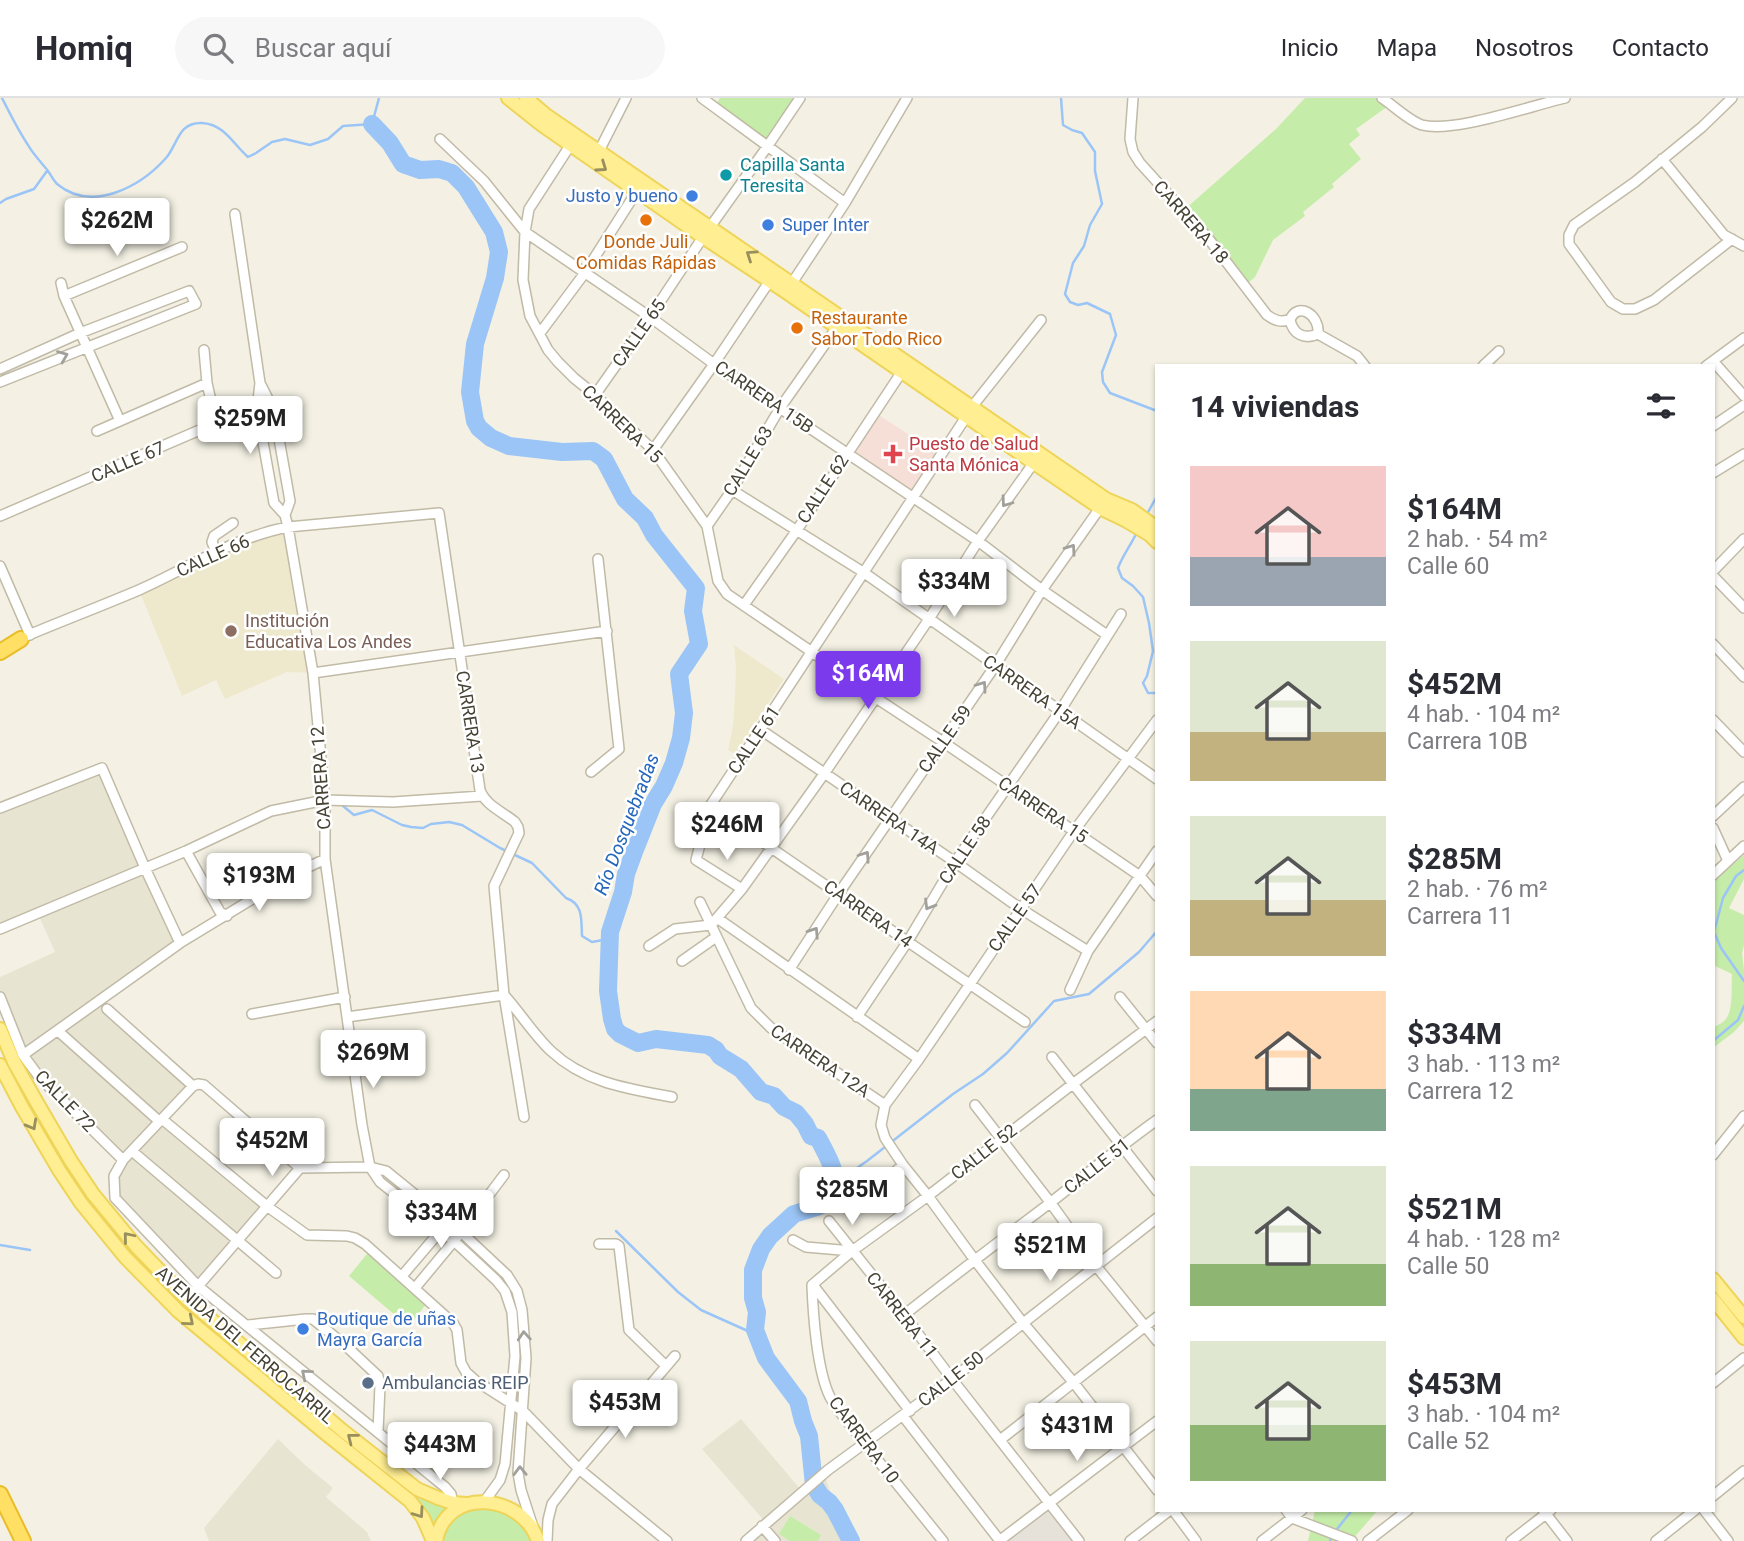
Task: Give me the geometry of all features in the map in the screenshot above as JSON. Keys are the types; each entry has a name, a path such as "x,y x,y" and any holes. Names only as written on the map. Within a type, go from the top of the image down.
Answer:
{"highway":[{"path":"0,650 25,637"},
{"path":"0,1494 23,1541"}],"main road":[{"path":"508,98 637,191 792,283 969,412 1037,458 1105,499 1155,535"},
{"path":"526,98 769,282 901,373 969,412"},
{"path":"1037,458 1100,508 1128,515"},
{"name":"AVENIDA DEL FERROCARRIL","path":"0,1029 14,1062 53,1133 93,1194 135,1246 187,1299 405,1480 427,1494 453,1503 484,1503"},
{"name":"AVENIDA DEL FERROCARRIL","path":"0,1065 59,1170 81,1203 125,1257 178,1311 410,1501 423,1518 434,1541"},
{"path":"1715,1281 1744,1316"},
{"path":"1715,1302 1744,1338"},
{"path":"484,1503 498,1504 523,1518 533,1528 538,1541"},
{"path":"434,1541 446,1517 467,1504"}],"street":[{"path":"598,151 626,98"},
{"path":"702,98 717,102 767,147 845,204"},
{"name":"CALLE 65","path":"596,395 800,98"},
{"path":"792,283 845,204 907,98"},
{"name":"CARRERA 18","path":"1133,98 1130,139 1133,152 1140,163 1208,238 1261,310 1274,320 1290,320"},
{"path":"1382,98 1413,121 1423,125 1447,126 1565,98"},
{"path":"1732,98 1702,127 1635,182 1574,225 1569,235 1569,244 1611,302 1623,309 1635,309 1654,300 1732,239"},
{"name":"CARRERA 15B","path":"440,139 484,181 525,232 714,364 978,541 1107,635"},
{"path":"525,232 528,209 571,144"},
{"path":"1662,159 1724,235 1744,246"},
{"path":"540,333 584,274 637,191"},
{"name":"CARRERA 12","path":"235,214 260,383 257,409 274,503 285,515 288,527 313,673 325,800 325,859 370,1167"},
{"name":"CARRERA 15","path":"525,232 523,280 530,316 548,350 574,378 596,395 653,450 707,526 718,581 727,594 1140,876 1155,894"},
{"path":"64,296 182,247"},
{"path":"653,450 769,282"},
{"path":"61,283 64,296 120,421"},
{"path":"0,369 80,333 189,291 196,304 0,382"},
{"name":"CARRERA 18","path":"1306,312 1312,315 1317,321 1318,334 1312,337 1300,335 1295,331 1290,320 1293,313 1306,312"},
{"name":"CALLE 61","path":"742,889 696,860 710,806 969,412 1041,320"},
{"name":"CALLE 63","path":"707,526 732,490 780,408 837,327"},
{"name":"CARRERA 18","path":"1318,334 1357,356 1363,364"},
{"path":"1709,364 1744,338"},
{"path":"204,350 207,383 216,423"},
{"path":"1485,364 1499,351"},
{"path":"1715,369 1744,396"},
{"name":"CALLE 62","path":"744,605 901,373"},
{"path":"97,431 207,383"},
{"name":"CARRERA 12","path":"260,383 271,405 279,439 290,501 285,515"},
{"path":"1715,425 1744,405"},
{"name":"CALLE 67","path":"0,516 216,423 257,409"},
{"path":"1715,472 1744,454"},
{"path":"649,946 675,929 714,921 742,889 824,774 929,619 978,541 1037,458"},
{"name":"CARRERA 15A","path":"732,490 863,572 1155,778"},
{"name":"CALLE 59","path":"789,970 995,666 1042,590 1100,508"},
{"name":"CALLE 66","path":"25,637 139,590 216,552 273,530 439,513"},
{"name":"CARRERA 13","path":"439,513 480,790 482,796 509,817 519,832 494,886 504,995 524,1117"},
{"path":"216,552 212,541 214,536 233,523"},
{"path":"1715,571 1744,539"},
{"path":"591,772 619,749 598,559"},
{"path":"0,566 25,637"},
{"path":"1715,575 1744,608"},
{"name":"CALLE 58","path":"857,1017 908,941 955,862 1060,711 1121,614"},
{"path":"313,673 607,631"},
{"path":"1715,646 1744,677"},
{"path":"1715,660 1722,653"},
{"path":"1715,722 1744,752"},
{"name":"CALLE 57","path":"903,1165 881,1130 886,1105 1074,831 1155,723"},
{"name":"CARRERA 14A","path":"761,730 1021,909 1088,951"},
{"path":"0,808 102,768 180,943"},
{"path":"1715,814 1744,787"},
{"path":"0,929 186,851 271,811 325,800 393,802 482,796"},
{"name":"CARRERA 14","path":"710,806 1025,1022"},
{"path":"1715,832 1728,861"},
{"path":"1715,873 1744,846"},
{"path":"186,851 220,912 227,916"},
{"path":"1070,990 1088,951 1155,854"},
{"path":"23,1055 180,943 290,876 325,859"},
{"name":"CARRERA 12A","path":"700,902 714,921 716,937 751,1008 760,1018 886,1105"},
{"path":"714,921 919,1059"},
{"path":"682,961 716,937"},
{"path":"347,1017 504,995 552,1052 590,1077 618,1087 672,1097"},
{"name":"CALLE 72","path":"0,997 23,1055 40,1079 123,1160"},
{"path":"252,1014 345,997"},
{"path":"1119,997 1155,1039"},
{"path":"107,1009 192,1086"},
{"name":"CALLE 52","path":"812,1284 1155,1023"},
{"path":"58,1031 161,1120 268,1207 307,1235 355,1238 365,1244 453,1324 457,1330 461,1363 475,1381 523,1412 579,1469 667,1541"},
{"path":"1052,1057 1155,1189"},
{"path":"453,1503 451,1494 445,1487 198,1286 115,1198 114,1176 123,1160 192,1086 204,1085 300,1168 370,1167 386,1171 461,1232 507,1275 517,1291 522,1310 526,1358 519,1474 533,1528"},
{"path":"975,1105 1096,1266 1155,1338"},
{"path":"1715,1153 1743,1120"},
{"name":"CALLE 51","path":"904,1315 1155,1121"},
{"path":"132,1151 276,1273"},
{"path":"849,1210 903,1165 1023,1323 1074,1383 1155,1487"},
{"path":"370,1167 380,1182 454,1241 505,1291 512,1312 515,1356 504,1471 484,1503"},
{"path":"187,1299 300,1168"},
{"path":"415,1288 505,1175"},
{"name":"CALLE 50","path":"746,1541 828,1470 952,1380 1155,1220"},
{"name":"CARRERA 11","path":"829,1221 1079,1541"},
{"path":"402,1276 440,1230"},
{"path":"793,1240 806,1247 852,1251"},
{"path":"599,1244 619,1246 629,1330 666,1366"},
{"path":"812,1284 1000,1541 1155,1422"},
{"name":"CARRERA 10","path":"812,1284 816,1334 825,1384 830,1396 943,1541"},
{"path":"512,1312 522,1310"},
{"path":"1000,1440 1155,1318"},
{"path":"248,1325 313,1319 346,1346 378,1376 378,1432"},
{"path":"547,1541 552,1504 675,1356"},
{"path":"1715,1381 1744,1358"},
{"path":"1715,1494 1744,1471"},
{"path":"1130,1541 1168,1512"},
{"path":"1173,1512 1196,1541"},
{"path":"1368,1541 1405,1512"},
{"path":"1511,1541 1546,1512"},
{"path":"1548,1512 1567,1541"},
{"path":"1656,1541 1692,1512"},
{"path":"1706,1512 1728,1541"},
{"path":"1262,1541 1289,1514 1347,1539"},
{"path":"762,1526 775,1541"}],"shaded area":[{"name":"Puesto de Salud Santa Mónica","path":"874,412 940,455 912,497 847,454"},
{"name":"Institución Educativa Los Andes","path":"288,527 313,673 287,672 225,699 216,680 182,696 139,590 216,552"},
{"path":"734,645 784,679 735,754 728,750 735,694"},
{"path":"102,768 180,943 108,996 107,1009 193,1086 163,1118 268,1207 198,1286 115,1198 114,1176 123,1159 23,1055 0,997 0,977 55,952 38,914 0,929 0,808"},
{"path":"741,1419 801,1490 809,1494 823,1470 844,1534 850,1541 751,1541 768,1525 702,1449"},
{"path":"278,1439 333,1488 326,1497 367,1532 371,1541 209,1541 204,1528"},
{"path":"1049,1504 1079,1541 1000,1541"}],"green space":[{"path":"720,98 800,98 767,147 714,107"},
{"path":"1305,98 1382,98 1391,104 1356,129 1360,135 1349,144 1361,159 1332,184 1334,187 1303,212 1305,216 1273,240 1255,277 1244,286 1184,210 1276,129"},
{"path":"1744,855 1744,879 1729,908 1744,915 1744,1021 1715,1046 1715,1027 1724,1021 1729,1012 1732,974 1715,966 1715,880"},
{"path":"371,1249 429,1300 409,1327 349,1276"},
{"path":"406,1481 427,1494 505,1507 538,1541 433,1541 398,1491"},
{"path":"1315,1512 1376,1512 1351,1541 1308,1541"},
{"path":"790,1516 821,1535 818,1541 790,1541 779,1534"}],"waterway":[{"path":"2,98 17,128 56,182 71,192 85,196 115,193 143,178 166,158 188,126 202,123 216,127 248,157 272,142 285,139 310,145 328,139 343,126 372,124 379,98"},
{"path":"1061,98 1063,125 1082,133 1095,152 1095,171 1102,204 1090,225 1084,246 1073,263 1065,294 1070,302 1078,305 1087,303 1110,314 1116,335 1102,372 1103,382 1110,393 1155,410"},
{"name":"Río Dosquebradas","path":"372,124 390,143 403,164 420,170 439,169 452,173 466,187 494,232 499,252 495,278 475,344 470,392 475,421 479,428 491,438 509,446 562,452 593,451 604,459 625,499 645,518 654,535 696,588 693,611 699,644 679,674 684,713 681,738 674,763 653,804 634,852 610,932 608,991 612,1019 620,1034 638,1043 656,1039 708,1045 716,1050 720,1056 741,1069 761,1092 774,1096 784,1107 796,1113 811,1136 818,1138 829,1159 836,1181 836,1197 817,1207 794,1214 770,1236 761,1249 753,1270 753,1298 757,1312 755,1330 766,1358 798,1401 809,1436 814,1485 835,1510 851,1541"},
{"path":"0,203 34,189 47,171"},
{"path":"1147,514 1155,500"},
{"path":"1137,532 1118,568 1122,578 1143,597 1153,651 1143,683 1148,693 1155,693"},
{"path":"343,806 354,815 372,810 411,827 423,828 449,822 462,825 532,863 566,898 576,904 582,936 592,942 603,940 608,943"},
{"path":"1715,928 1723,898 1736,876 1744,870"},
{"path":"837,1182 983,1074 1007,1053 1054,1001 1089,994 1139,952 1155,933"},
{"path":"1715,934 1721,948 1744,981"},
{"path":"1715,1039 1738,1020 1744,1006"},
{"path":"616,1231 678,1292 701,1310 759,1336"},
{"path":"0,1245 30,1250"},
{"path":"1330,1541 1350,1512"}],"place":[{"name":"Capilla Santa Teresita","path":"726,175"},
{"name":"Justo y bueno","path":"692,196"},
{"name":"Donde Juli Comidas Rápidas","path":"646,220"},
{"name":"Super Inter","path":"768,225"},
{"name":"Restaurante Sabor Todo Rico","path":"797,328"},
{"name":"Puesto de Salud Santa Mónica","path":"893,454"},
{"name":"Institución Educativa Los Andes","path":"231,631"},
{"name":"Boutique de uñas Mayra García","path":"303,1329"},
{"name":"Ambulancias REIP","path":"368,1383"}]}
